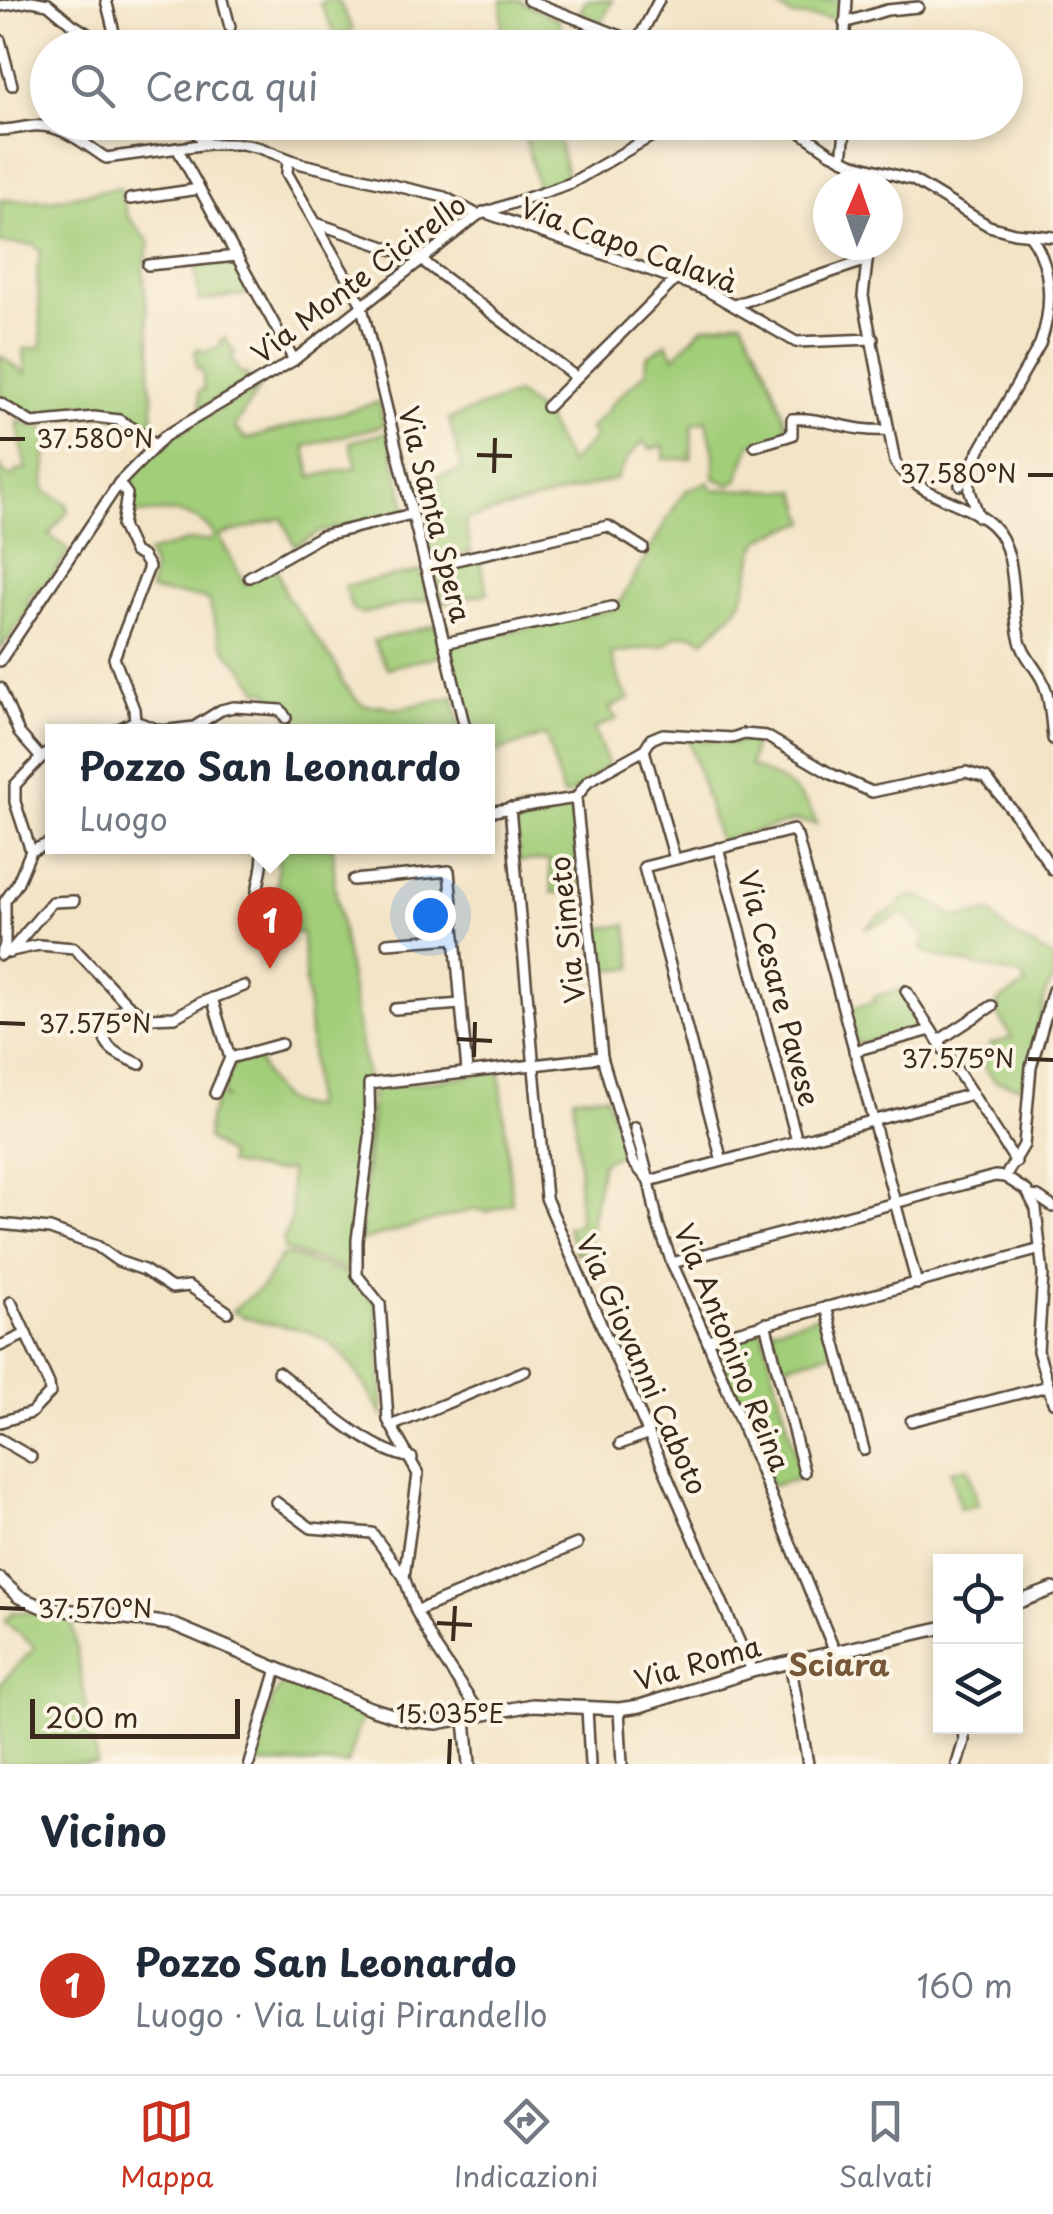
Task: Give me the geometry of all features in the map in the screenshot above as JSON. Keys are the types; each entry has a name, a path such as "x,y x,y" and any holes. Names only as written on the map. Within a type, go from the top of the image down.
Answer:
{"main road":[{"name":"Via Roma","path":"0,1579 19,1596 56,1610 172,1624 388,1715 437,1723 532,1705 619,1708 647,1704 752,1671 933,1630"},
{"path":"1023,1600 1053,1589"},
{"path":"465,1719 468,1764"}],"street":[{"path":"106,0 114,30"},
{"path":"223,0 230,27"},
{"path":"528,0 600,30"},
{"path":"645,30 659,0"},
{"path":"844,30 846,0"},
{"path":"0,6 32,1 48,4 82,30"},
{"path":"844,22 887,10 918,7"},
{"path":"0,40 12,85"},
{"name":"Via Capo Calavà","path":"0,130 30,127"},
{"name":"Via Capo Calavà","path":"80,140 106,158 208,144 260,148 288,160 441,196 480,214 675,280 734,305 796,342 872,339"},
{"path":"204,140 208,144"},
{"name":"Via Monte Cicirello","path":"0,662 119,483 154,445 294,360 480,214 571,183 645,140"},
{"path":"814,140 846,161 903,176 990,226 1053,237"},
{"path":"846,140 848,170"},
{"path":"176,148 294,360"},
{"name":"Via Santa Spera","path":"288,160 287,173 362,308 464,724"},
{"path":"130,199 199,189"},
{"path":"316,223 420,259 576,377"},
{"path":"328,246 338,230"},
{"path":"960,486 1045,334 1051,262 1029,234"},
{"path":"148,265 237,256"},
{"path":"734,305 867,260 864,296 895,462 903,475 936,497 980,517 1001,534 1020,642 1043,681 1053,739"},
{"path":"546,408 675,280"},
{"path":"0,403 32,423 94,417 119,420 154,445"},
{"path":"755,446 792,435 792,419 810,418 864,432 888,430"},
{"path":"970,468 970,491 980,517"},
{"path":"119,483 127,494 122,515 125,536 149,567 114,658 134,709 135,722"},
{"path":"249,577 320,536 412,514"},
{"path":"426,567 608,526 644,548"},
{"path":"444,643 612,607"},
{"path":"0,688 19,733 40,758"},
{"path":"198,724 222,710 243,705 281,710 286,718"},
{"path":"130,724 140,724"},
{"path":"495,811 576,798 588,782 644,750 663,734 766,736 831,774 872,792 966,772 986,778 1053,870"},
{"path":"644,750 675,859"},
{"path":"3,954 5,901 18,884 31,851 14,792 22,774 45,755"},
{"name":"Via Simeto","path":"576,798 602,1057"},
{"name":"Via Giovanni Caboto","path":"510,808 546,1198 752,1671"},
{"path":"722,1161 644,867 793,830 917,1284"},
{"path":"31,851 45,845"},
{"name":"Via Cesare Pavese","path":"718,848 797,1141"},
{"path":"256,917 254,897 263,867 262,854"},
{"path":"353,880 448,871 467,1071"},
{"path":"3,954 52,902 74,901"},
{"path":"387,943 455,938"},
{"path":"3,954 39,946 74,948 128,1006 147,1018 169,1019 244,986"},
{"path":"906,990 1016,1162"},
{"path":"1005,1177 1024,1145 1031,1068 1053,990"},
{"path":"212,998 230,1058 215,1093"},
{"path":"395,1009 461,1004"},
{"path":"128,1006 104,1023 104,1041 112,1051 140,1064"},
{"path":"938,1042 992,1006"},
{"path":"854,1051 931,1030"},
{"path":"230,1058 281,1044"},
{"path":"404,1577 418,1474 392,1426 382,1361 382,1310 357,1276 357,1240 370,1137 369,1084 602,1057"},
{"name":"Via Antonino Reina","path":"602,1057 634,1162 649,1180 658,1224 672,1263 835,1652"},
{"path":"635,1127 649,1180 972,1094"},
{"path":"672,1263 995,1176 1005,1177 1030,1196 1036,1209 1042,1248 1038,1351 1053,1402"},
{"path":"1030,1196 1053,1207"},
{"path":"0,1224 50,1229 97,1246 172,1288 189,1286 228,1312"},
{"path":"707,1340 1042,1248"},
{"path":"0,1422 31,1412 50,1394 12,1302"},
{"path":"826,1307 864,1450"},
{"path":"765,1323 804,1472"},
{"path":"0,1346 26,1334"},
{"path":"392,1426 525,1371"},
{"path":"278,1372 372,1441 412,1458"},
{"path":"911,1421 1048,1386"},
{"path":"620,1444 649,1433"},
{"path":"0,1438 31,1457"},
{"path":"276,1502 311,1528 372,1533 404,1577 416,1611 436,1648 482,1716"},
{"path":"416,1611 576,1544"},
{"path":"790,1662 808,1764"},
{"path":"249,1764 277,1670"},
{"path":"587,1708 590,1764"},
{"path":"619,1708 622,1764"},
{"path":"958,1764 964,1734"}],"green space":[{"path":"338,0 353,29 334,30 320,3"},
{"path":"501,0 518,0 559,19 561,30 502,30"},
{"path":"586,0 613,0 601,23 580,12"},
{"path":"767,0 840,0 837,19 792,16"},
{"path":"525,140 559,140 567,177 538,188"},
{"path":"120,187 127,215 150,243 143,269 152,359 149,379 153,438 131,422 108,415 30,418 0,398 0,356 26,374 24,349 42,347 37,270 41,252 34,245 0,243 0,200 52,200"},
{"path":"233,260 249,294 199,301 195,264"},
{"path":"742,320 766,367 790,433 751,444 737,481 730,485 714,478 714,453 706,420 692,425 691,459 664,459 664,446 650,449 644,441 616,479 465,520 471,552 432,561 410,484 462,470 449,419 517,394 545,417 569,464 595,437 589,429 646,372 647,357 667,343 674,357 703,327"},
{"path":"225,338 241,375 246,373 250,380 200,408 199,391 204,390 195,351 200,348 203,353 222,345 220,340"},
{"path":"260,387 234,427 246,439 379,402 384,425 305,446 311,477 357,467 350,442 388,432 407,512 320,532 295,546 282,518 219,536 245,584 276,566 286,595 359,702 396,709 454,697 460,724 287,724 290,716 266,690 260,692 225,649 209,601 150,591 153,568 148,553 187,541 212,540 213,533 184,514 126,515 133,494 130,482 155,451"},
{"path":"17,420 48,429 44,490 67,504 68,511 49,535 69,550 45,588 31,593 27,604 30,608 1,649 0,463 2,471 12,477 17,471 26,470"},
{"path":"709,482 712,489 797,491 807,522 761,540 739,605 703,641 695,634 676,636 665,645 611,654 622,688 630,699 609,708 617,719 594,729 608,765 563,796 546,735 495,753 495,724 470,724 451,648 453,644 616,609 687,490"},
{"path":"480,561 488,593 443,603 435,571"},
{"path":"421,571 429,599 361,614 352,609 344,586"},
{"path":"435,625 443,655 387,668 373,641"},
{"path":"688,737 732,744 755,737 750,766 799,795 817,824 795,821 719,841"},
{"path":"571,804 580,891 552,893 549,860 519,861 515,811"},
{"path":"278,854 333,854 335,888 367,1080 367,1139 353,1272 285,1250 283,1240 292,1217 289,1170 272,1172 228,1164 228,1155 207,1139 208,1121 218,1096 226,1098 222,1088 235,1062 257,1056 276,1092 291,1103 312,1107 302,932 275,933"},
{"path":"910,896 921,897 957,918 991,912 1012,935 1053,958 1053,980 1046,992 1023,1087 995,1081 983,1066 990,1044 1012,1038 995,1009 999,1006 997,1002 1026,985 1022,976 926,954 921,947 927,939 905,914 864,929"},
{"path":"627,925 633,968 598,970 594,929"},
{"path":"901,989 925,1027 857,1044 847,1009 875,1002 873,997"},
{"path":"500,1072 512,1203 487,1212 475,1209 361,1241 376,1088"},
{"path":"606,1095 625,1151 602,1162 587,1249 576,1254 567,1227 579,1223 580,1175 573,1097"},
{"path":"281,1256 353,1276 377,1306 383,1416 343,1354 321,1337 232,1311 264,1285"},
{"path":"823,1315 833,1352 782,1366 772,1328"},
{"path":"762,1330 802,1478 771,1486 716,1343"},
{"path":"968,1467 978,1505 960,1509 951,1471"},
{"path":"13,1612 71,1619 97,1764 0,1764 0,1684 35,1647 4,1621"},
{"path":"284,1683 357,1709 362,1716 347,1764 254,1764 274,1696"}],"place":[{"name":"Pozzo San Leonardo","path":"270,969"}],"district":[{"name":"Sciara","path":"839,1663"}]}
